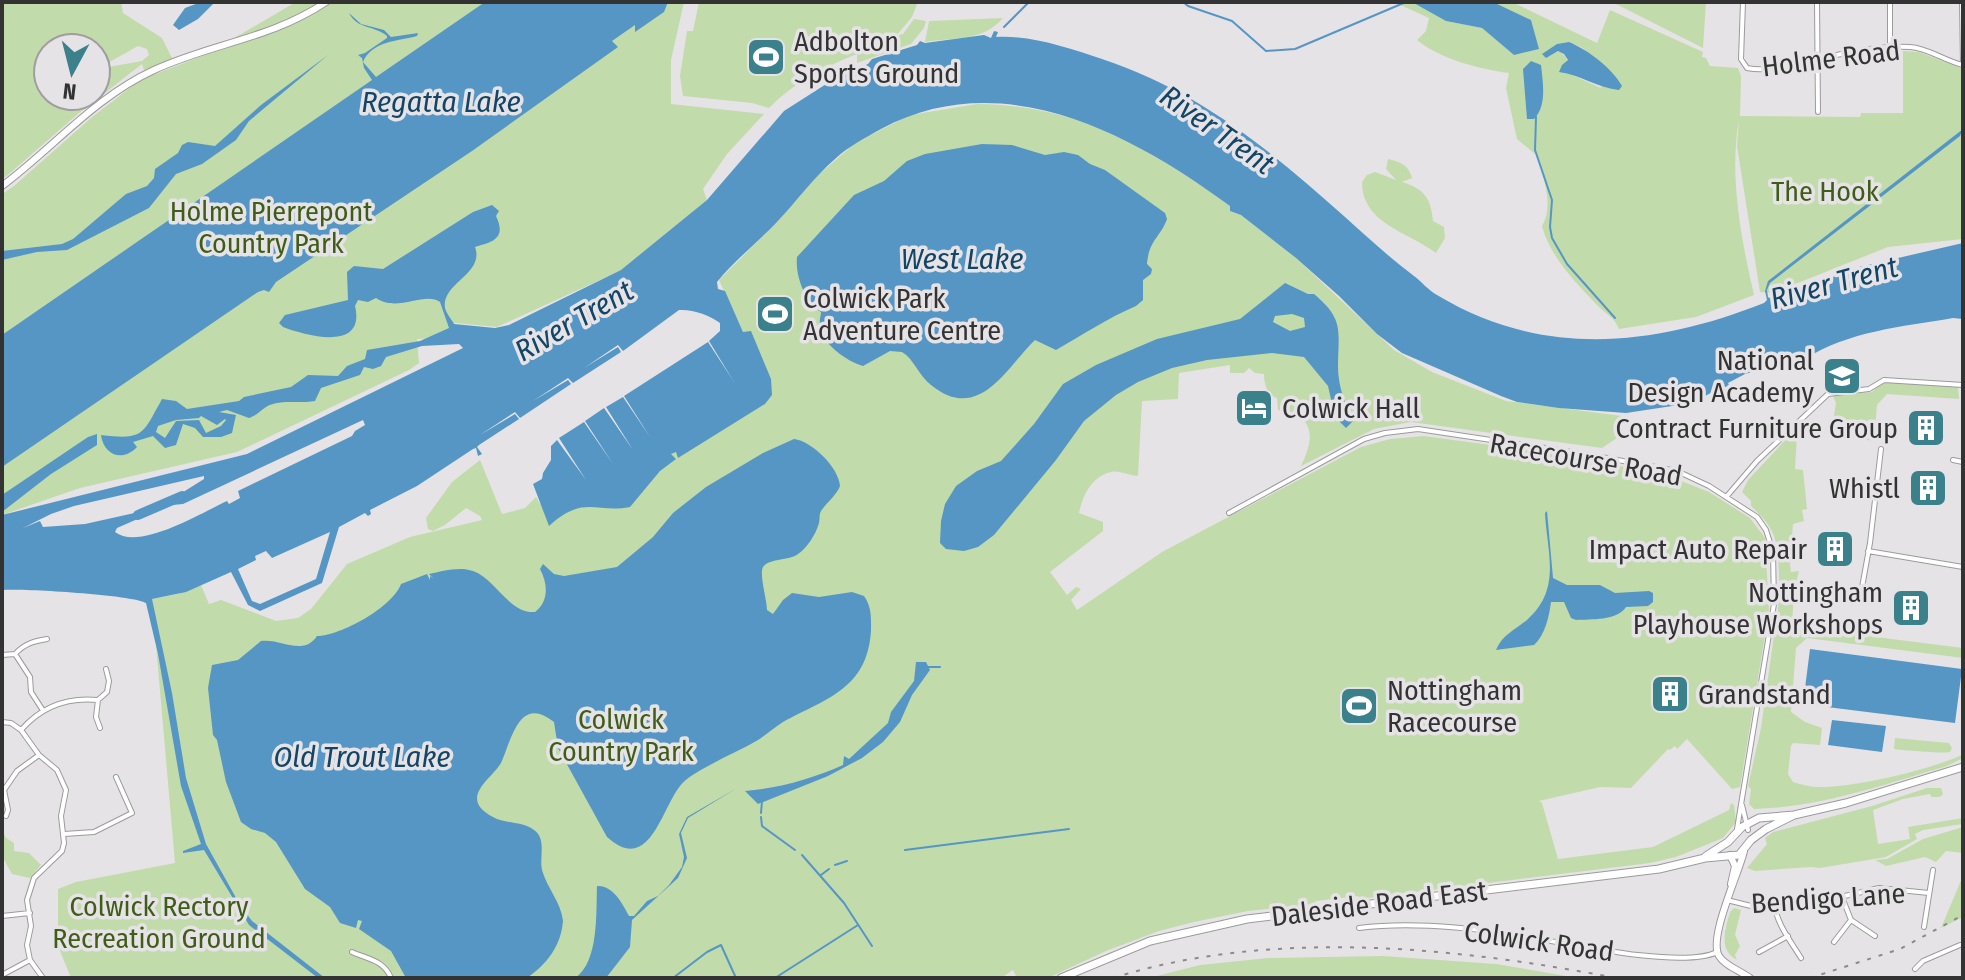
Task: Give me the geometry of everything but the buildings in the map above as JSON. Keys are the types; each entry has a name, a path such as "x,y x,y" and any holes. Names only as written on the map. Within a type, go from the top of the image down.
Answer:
{"main road":[{"path":"1751,840 1743,829 1759,818 1794,815 1846,803 1963,767"},
{"path":"1744,851 1751,840 1766,829 1794,815"},
{"name":"Daleside Road East","path":"1705,858 1743,829"},
{"path":"1728,842 1730,855"},
{"name":"Daleside Road East","path":"1061,978 1150,941 1219,924 1659,869 1705,858 1739,855 1744,851"}],"street":[{"path":"2,186 88,113 135,79 177,61 280,28 326,2"},
{"name":"Holme Road","path":"1743,2 1741,59 1744,66 1751,69 1769,69 1817,59 1913,47 1946,62 1963,65"},
{"path":"1817,2 1818,112"},
{"path":"1890,2 1890,48"},
{"path":"1962,2 1963,65"},
{"path":"1727,496 1757,461 1828,394 1869,389 1884,380 1963,385"},
{"name":"Racecourse Road","path":"1229,513 1364,439 1418,429 1677,471 1727,496 1757,517 1766,530 1773,552 1772,626 1742,803 1743,829"},
{"path":"1852,600 1859,601 1881,449"},
{"path":"1953,460 1963,462"},
{"path":"1868,551 1963,567"},
{"path":"2,655 15,654 21,647 44,638"},
{"path":"15,654 30,677 31,692 42,709"},
{"path":"100,728 96,717 98,700 107,692 108,671"},
{"path":"21,730 42,709 80,699 98,700"},
{"path":"2,722 11,723 21,730 39,755 57,770 66,790 61,816 64,834 62,851 41,869 29,888 27,900 31,926 27,945 30,960 43,978"},
{"path":"6,816 8,810 4,790 17,771 39,755"},
{"path":"64,834 94,832 132,813 116,777"},
{"name":"Racecourse Road","path":"1742,803 1745,812 1743,829"},
{"path":"1745,812 1759,818"},
{"path":"1731,888 1744,851"},
{"path":"1730,855 1735,866 1718,934 1717,952 1725,962 1750,978"},
{"name":"Bendigo Lane","path":"1918,920 1924,924 1933,870"},
{"name":"Bendigo Lane","path":"1931,879 1938,879"},
{"name":"Bendigo Lane","path":"1727,900 1750,907 1774,902 1814,902 1879,888 1929,893"},
{"path":"1842,897 1851,920 1875,936"},
{"path":"1774,902 1778,923 1801,954"},
{"path":"2,916 30,913"},
{"name":"Colwick Road","path":"1364,918 1362,927 1404,926 1480,931 1642,955 1700,959 1717,952"},
{"path":"1843,942 1836,940 1851,920"},
{"path":"1870,932 1874,927"},
{"path":"1764,952 1789,935"},
{"path":"1915,969 1923,961 1960,945"},
{"path":"351,954 380,963 391,978"},
{"path":"2,975 30,960"}],"green space":[{"path":"2,2 121,2 123,13 162,38 173,60 144,70 142,64 112,87 112,66 142,61 149,55 147,49 138,46 112,61 112,32 32,32 32,112 79,113 2,180"},
{"name":"Holme Pierrepont Country Park","path":"296,2 684,2 671,60 671,104 764,114 727,154 703,189 707,200 624,269 497,327 455,323 439,336 417,339 419,363 409,370 237,452 80,488 2,515 2,194 99,112 112,112 112,102 140,80 207,54"},
{"name":"Adbolton Sports Ground","path":"699,2 918,2 912,17 896,36 903,34 914,19 926,21 911,44 857,63 857,54 834,64 799,83 769,108 752,103 683,96 680,76 687,31 693,31"},
{"name":"The Hook","path":"1394,2 1442,2 1446,21 1482,28 1514,55 1495,3 1483,2 1512,2 1597,43 1610,10 1703,52 1702,57 1710,66 1738,68 1741,76 1740,116 1860,117 1861,113 1903,113 1903,51 1919,52 1963,69 1963,239 1888,247 1773,293 1760,292 1737,146 1739,119 1735,163 1736,185 1754,295 1696,317 1619,329 1565,269 1546,237 1542,226 1547,208 1544,179 1536,151 1535,154 1517,139 1506,88 1509,73 1460,62 1426,47 1417,40 1426,31 1429,18","holes":["1569,42 1581,47 1597,61 1601,88 1570,74 1567,60 1558,51 1557,44"]},
{"path":"1612,2 1706,2 1703,48"},
{"path":"1003,18 977,35 925,42 929,21"},
{"name":"Colwick Country Park","path":"977,104 1012,106 1076,120 1106,131 1162,161 1230,206 1230,211 1241,215 1296,258 1394,350 1432,372 1506,401 1622,416 1623,434 1602,448 1411,422 1374,429 1301,466 1309,445 1309,429 1299,417 1278,410 1277,398 1267,389 1264,374 1255,373 1249,368 1244,373 1230,373 1230,365 1179,373 1178,399 1142,401 1138,476 1117,472 1104,474 1093,482 1086,493 1079,513 1103,522 1103,531 1050,572 1067,595 1076,587 1081,589 1071,600 1077,610 1162,552 1361,447 1390,439 1424,436 1543,452 1664,474 1709,492 1750,518 1765,538 1769,611 1740,787 1732,789 1687,739 1677,749 1675,746 1668,749 1631,788 1600,787 1539,801 1558,859 1653,847 1729,810 1731,803 1736,822 1723,838 1676,857 1650,863 1359,899 1358,896 1316,901 1314,904 1248,911 1194,922 1159,931 1106,951 1048,978 1017,978 1013,970 1001,978 71,978 58,946 58,889 76,882 175,863 152,599 201,585 209,604 221,600 276,621 298,618 311,609 347,564 410,537 482,520 466,508 433,531 428,529 426,518 452,482 480,460 502,514 525,508 536,497 540,504 611,485 766,381 719,280 780,219 816,177 855,143 910,115"},
{"path":"1388,159 1406,167 1412,178 1402,182 1425,196 1433,221 1444,227 1445,238 1436,253 1389,225 1370,208 1362,182 1367,175 1375,172 1396,180 1386,169"},
{"path":"1887,382 1958,387 1959,399 1887,394 1877,405 1874,441 1831,435 1836,403 1833,396 1872,392"},
{"path":"1802,422 1801,434 1797,434 1795,469 1803,470 1807,509 1802,510 1804,521 1793,524 1790,565 1791,572 1799,571 1794,591 1792,626 1776,625 1779,580 1774,536 1742,492 1748,480"},
{"path":"1775,628 1963,648 1963,658 1807,638 1796,648 1791,712 1805,722 1822,728 1820,745 1793,743 1791,746 1788,774 1793,782 1817,787 1850,785 1911,772 1962,755 1963,758 1947,766 1852,794 1803,804 1754,809 1749,804 1751,789 1748,786 1761,728"},
{"path":"1895,738 1949,743 1952,748 1950,752 1894,749"},
{"path":"1927,788 1941,788 1943,794 1940,797 1931,797 1930,794 1903,799 1873,810 1878,844 1910,839 1908,827 1963,818 1963,824 1923,830 1915,834 1917,839 1886,857 1820,868 1755,871 1747,868 1767,844 1765,838 1773,832"},
{"path":"1963,827 1963,853 1946,851 1936,862 1925,857 1886,866 1875,860 1887,859 1923,839"},
{"path":"2,829 6,838 14,843 14,851 29,853 41,865 30,878 12,874 2,856"},
{"path":"1962,878 1963,917 1941,928"},
{"path":"1734,908 1741,910 1735,935 1740,946 1735,955 1737,960 1727,951 1724,939 1730,912"},
{"path":"1383,956 1496,964 1578,978 1149,978 1200,965 1268,958"}],"water":[{"path":"201,2 215,2 198,19 179,30 173,25 185,8"},
{"name":"Regatta Lake","path":"485,2 668,2 664,12 635,32 635,25 612,41 618,47 472,151 276,282 269,292 258,292 2,467 2,335 372,80 358,55 387,36 377,30 362,25 357,22 349,13 361,24 384,30 391,37 418,33 417,36 379,46 367,55 363,62 376,77"},
{"path":"1412,2 1495,3 1531,20 1539,49 1514,55 1482,28 1446,21"},
{"path":"994,31 998,32 996,37 1023,38 1063,47 1137,72 1170,88 1202,105 1261,146 1434,293 1477,315 1517,329 1558,337 1599,339 1641,336 1723,318 1764,303 1767,300 1765,291 1768,281 1963,129 1960,136 1770,283 1767,290 1768,297 1773,300 1859,267 1963,243 1963,319 1914,324 1857,336 1805,359 1745,374 1728,383 1730,387 1722,387 1692,403 1626,413 1517,402 1402,353 1377,334 1296,258 1241,215 1230,211 1230,206 1151,154 1108,132 1064,116 1018,106 973,103 927,111 881,129 840,154 717,282 718,289 725,291 743,332 751,331 771,379 772,395 765,404 678,458 676,452 671,454 676,459 660,471 630,507 581,508 561,516 549,526 533,484 542,479 551,460 551,446 557,440 586,480 559,438 584,422 613,464 585,421 604,408 633,450 606,407 623,397 650,437 624,396 708,342 734,382 709,341 720,331 720,323 706,315 679,310 623,351 618,345 584,368 618,347 621,352 573,383 568,378 533,401 568,380 571,384 520,418 515,412 480,435 515,414 519,419 479,445 477,447 482,454 478,456 476,448 473,449 417,486 370,510 368,516 365,513 339,527 322,583 260,611 248,605 231,572 186,592 152,599 186,778 206,844 252,921 325,978 318,978 249,925 204,850 183,853 201,844 181,786 146,603 100,595 2,590 2,515 247,454 463,348 459,344 422,346 386,357 381,366 373,369 364,367 360,375 321,388 315,401 271,405 249,418 227,410 219,412 236,415 232,433 221,437 203,437 195,428 183,424 176,445 165,448 153,436 133,442 137,447 126,454 115,454 106,448 101,435 126,437 140,432 162,399 176,401 187,409 239,401 244,397 291,387 308,375 338,376 347,366 365,359 367,350 420,341 449,328 440,302 434,299 402,303 384,302 376,298 368,302 358,300 352,330 332,337 306,334 279,323 285,315 348,300 347,272 354,266 383,269 473,212 492,205 499,211 496,216 499,235 475,247 474,264 449,292 445,308 454,324 495,328 509,325 621,270 707,200 784,111 834,79 868,64 872,59 917,45 920,41 925,43 984,35 991,38","holes":["201,416 217,425 226,420 206,433 199,420 176,421 165,438 156,432 158,426 176,420","363,420 365,425 352,436 238,491 240,498 154,534 126,537 115,532 117,528 149,514 148,510 85,524 43,527 40,521 23,528 74,506 204,476 204,479 169,501 172,505 183,504","330,532 316,579 260,604 252,601 238,569 266,551 272,558"]},
{"path":"1569,42 1606,66 1622,86 1619,90 1559,72 1568,60 1558,51 1546,58 1542,54 1557,44"},
{"path":"328,55 249,121 236,140 202,164 176,174 149,208 67,250 37,252 2,260 2,251 62,244 73,239 126,194 147,186 154,178 155,169 178,153 182,145 188,142 215,146 261,105"},
{"path":"1531,61 1541,65 1543,94 1538,114 1534,119 1527,119 1523,69"},
{"name":"West Lake","path":"982,144 1012,145 1045,155 1064,152 1078,155 1105,170 1165,213 1167,219 1150,250 1147,264 1152,269 1143,280 1143,300 1056,350 1035,340 990,388 963,398 948,395 931,385 902,352 890,351 863,366 836,351 821,332 821,312 810,302 802,288 797,257 854,195 884,181 907,161 925,154"},
{"path":"1285,283 1314,294 1324,303 1338,327 1339,381 1353,421 1346,428 1335,417 1328,386 1304,357 1272,353 1207,360 1172,368 1116,395 1084,421 994,535 978,547 964,551 946,549 940,543 945,504 956,486 977,471 1001,461 1034,424 1063,384 1096,365 1157,339 1240,319","holes":["1292,314 1304,318 1305,327 1290,331 1273,322 1275,316"]},
{"path":"97,434 97,445 51,474 2,512 2,495"},
{"name":"Old Trout Lake","path":"794,439 809,445 823,456 835,471 840,486 821,511 816,532 805,548 794,556 763,567 767,610 773,614 792,593 819,597 852,592 864,596 870,609 871,631 862,666 853,679 829,698 686,780 652,835 644,844 633,848 621,847 607,837 558,748 554,722 537,713 523,718 501,763 477,796 483,810 493,817 524,825 538,834 542,870 562,914 562,930 556,946 541,967 527,978 406,978 391,951 359,929 362,921 358,920 356,928 340,923 330,907 305,889 276,842 241,822 213,735 208,688 212,665 238,660 261,641 305,645 317,636 352,626 388,602 401,584 427,574 430,580 430,576 434,579 429,574 445,570 473,571 489,581 518,608 535,612 545,598 545,580 540,569 543,564 554,574 564,576 617,567 653,537 673,513 706,487 763,453"},
{"path":"1547,511 1553,578 1567,585 1600,585 1615,593 1649,591 1653,593 1653,602 1648,606 1626,607 1610,617 1576,620 1571,618 1564,602 1551,602 1544,631 1534,645 1496,650 1505,637 1538,608 1545,596 1550,570"},
{"path":"1810,649 1962,669 1955,723 1803,704"},
{"path":"916,662 926,662 930,670 912,695 900,722 883,742 862,758 828,776 758,804 745,791 795,782 843,765 844,756 849,759 888,723 891,712 914,681"},
{"path":"1832,720 1886,726 1882,752 1828,745"},
{"path":"737,788 688,818 681,833 687,858 678,878 632,920 630,947 606,978 575,978 583,971 592,949 597,886 608,888 629,916 634,916 647,901 658,896 669,885 682,867 684,857 679,834 687,817"}],"waterway":[{"path":"1004,27 1029,2"},
{"path":"1183,2 1232,21 1266,51 1295,49 1406,2"},
{"path":"1536,117 1535,150 1552,200 1552,238 1567,264 1615,318"},
{"name":"River Trent","path":"138,515 182,496"},
{"path":"928,667 940,667"},
{"path":"761,813 762,801"},
{"path":"761,817 762,826 795,850"},
{"path":"905,850 1069,829"},
{"path":"802,855 844,903 872,946"},
{"path":"835,865 847,861"},
{"path":"821,875 829,869"},
{"path":"775,978 858,925"},
{"path":"673,978 721,945 736,978"}],"railway":[{"path":"1810,978 1900,949 1963,915"},
{"path":"1113,978 1174,962 1300,948 1428,951 1616,978"}],"place":[{"name":"Adbolton Sports Ground","path":"766,57"},
{"name":"Colwick Park Adventure Centre","path":"775,314"},
{"name":"National Design Academy","path":"1842,376"},
{"name":"Colwick Hall","path":"1254,408"},
{"name":"Contract Furniture Group","path":"1926,428"},
{"name":"Whistl","path":"1928,488"},
{"name":"Impact Auto Repair","path":"1835,549"},
{"name":"Nottingham Playhouse Workshops","path":"1911,608"},
{"name":"Grandstand","path":"1670,694"},
{"name":"Nottingham Racecourse","path":"1359,706"}],"park label":[{"name":"Colwick Rectory Recreation Ground","path":"159,922"}]}
